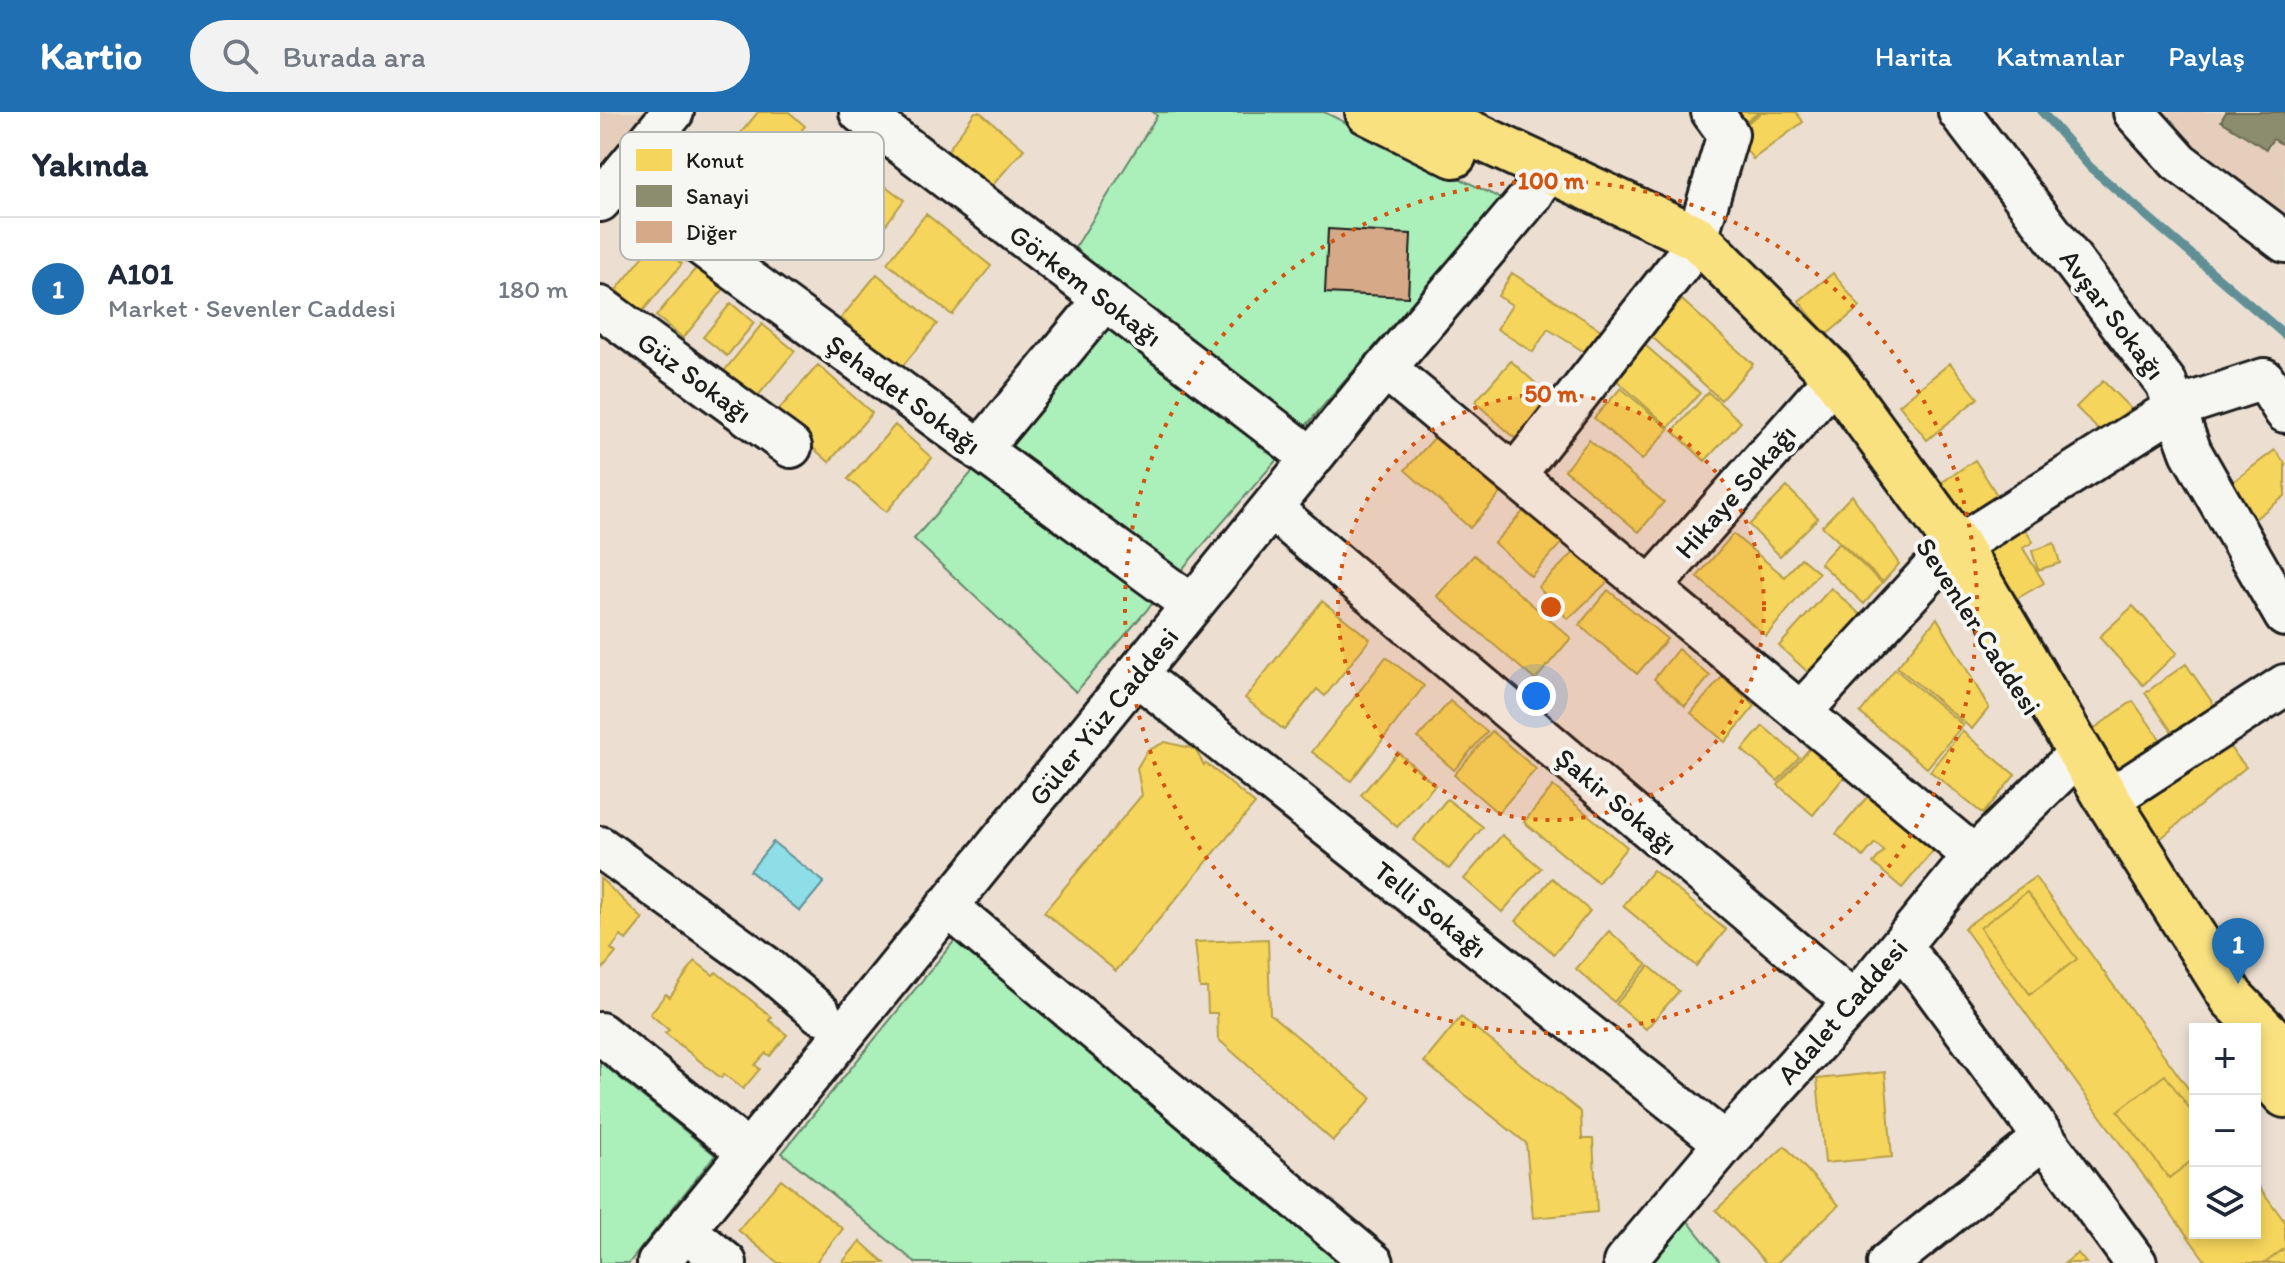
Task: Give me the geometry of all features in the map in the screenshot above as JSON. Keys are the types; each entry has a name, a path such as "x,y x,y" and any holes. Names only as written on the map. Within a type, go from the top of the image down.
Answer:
{"main road":[{"name":"Sevenler Caddesi","path":"1368,112 1540,182 1689,250 1831,372 1949,553 2075,761 2180,969 2221,1023"},
{"name":"Sevenler Caddesi","path":"1425,112 1540,182"},
{"name":"Sevenler Caddesi","path":"1689,250 1721,292 1804,374 1949,553"},
{"name":"Sevenler Caddesi","path":"2075,761 2108,800 2232,998 2285,1052"},
{"path":"2261,1069 2285,1095"}],"street":[{"path":"657,132 673,112"},
{"name":"Görkem Sokağı","path":"860,112 1312,458"},
{"path":"1515,475 1689,250 1728,134 1712,112"},
{"name":"Avşar Sokağı","path":"1959,112 2166,383 2191,452 2285,616"},
{"path":"2134,112 2179,162 2285,242"},
{"name":"Güler Yüz Caddesi","path":"658,1263 1385,368 1540,182"},
{"name":"Şehadet Sokağı","path":"707,260 980,450 1192,605"},
{"path":"980,450 1105,299"},
{"name":"Güz Sokağı","path":"600,307 791,447"},
{"path":"1385,368 1974,856"},
{"path":"1801,712 1949,553 2175,408 2264,379 2285,412"},
{"name":"Hikaye Sokağı","path":"1651,587 1820,395"},
{"name":"Şakir Sokağı","path":"1271,508 1854,1002"},
{"name":"Telli Sokağı","path":"1136,674 1725,1143"},
{"path":"2108,800 2285,685"},
{"name":"Adalet Caddesi","path":"1624,1263 1725,1143 1854,1002 1974,856 2075,761"},
{"path":"600,847 765,966 820,1013"},
{"path":"947,906 1373,1263"},
{"path":"1900,946 2136,1263"},
{"path":"600,1033 747,1151"},
{"path":"1888,1263 2044,1138"},
{"path":"685,1230 726,1263"}],"shaded area":[{"path":"600,112 656,112 640,132 620,132 620,158 600,183"},
{"path":"2155,112 2285,112 2285,226"}],"green space":[{"path":"1153,112 1324,112 1502,199 1076,692 914,539 1127,293 1075,248 1157,116"},
{"path":"955,940 1340,1263 916,1263 782,1153"},
{"path":"600,1062 715,1155 629,1263 600,1263"},
{"path":"1684,1216 1721,1263 1644,1263"}],"water":[{"path":"773,842 824,882 800,911 750,871"}],"building: Konut":[{"path":"758,112 789,112 805,126 800,132 742,132"},
{"path":"975,112 980,112 1024,149 985,194 941,160"},
{"path":"1726,112 1759,112 1738,128"},
{"path":"1762,112 1796,112 1803,122 1753,159 1734,133"},
{"path":"884,185 904,200 884,227"},
{"path":"926,214 991,266 952,315 887,263"},
{"path":"640,260 677,260 682,264 642,312 616,290"},
{"path":"697,267 724,289 683,338 656,316"},
{"path":"1512,273 1601,330 1586,353 1548,329 1533,352 1497,329 1512,305 1498,296"},
{"path":"1833,273 1860,307 1826,335 1799,301"},
{"path":"877,274 937,324 901,368 841,318"},
{"path":"1682,300 1753,364 1721,400 1650,335"},
{"path":"731,303 754,323 727,356 703,337"},
{"path":"762,324 795,351 752,403 720,376"},
{"path":"1645,345 1700,393 1669,427 1615,379"},
{"path":"1511,361 1553,399 1516,439 1475,402"},
{"path":"1950,363 1978,398 1927,440 1899,405"},
{"path":"818,365 872,413 829,462 775,414"},
{"path":"2103,381 2141,419 2114,446 2076,407"},
{"path":"1621,388 1669,429 1642,460 1594,418"},
{"path":"1708,392 1741,422 1705,461 1673,431"},
{"path":"895,425 932,458 886,512 848,479"},
{"path":"1437,435 1502,492 1470,528 1405,470"},
{"path":"1589,440 1664,502 1639,532 1565,470"},
{"path":"2275,450 2285,463 2285,496 2248,524 2222,490"},
{"path":"1975,460 1997,495 1961,519 1938,485"},
{"path":"1787,487 1818,518 1780,556 1749,525"},
{"path":"1852,495 1899,564 1883,582 1822,526"},
{"path":"1532,502 1568,536 1531,576 1494,543"},
{"path":"2019,519 2033,542 2023,548 2044,583 2011,602 1977,543"},
{"path":"1733,534 1785,577 1801,558 1819,573 1766,636 1697,577"},
{"path":"1839,543 1882,583 1864,604 1820,563"},
{"path":"2054,543 2060,563 2038,570 2032,551"},
{"path":"1583,544 1613,577 1568,619 1538,587"},
{"path":"1474,555 1571,638 1535,680 1437,596"},
{"path":"1831,588 1862,616 1810,674 1779,646"},
{"path":"1608,590 1667,639 1637,674 1579,625"},
{"path":"1322,601 1370,639 1325,696 1317,689 1284,730 1245,698"},
{"path":"2133,606 2177,653 2143,685 2099,637"},
{"path":"1937,618 1989,708 1972,729 1897,667"},
{"path":"1678,649 1710,676 1685,706 1654,679"},
{"path":"1386,657 1424,686 1351,781 1312,752"},
{"path":"2186,664 2221,715 2180,743 2145,693"},
{"path":"1895,669 1963,725 1927,768 1860,713"},
{"path":"1722,677 1755,706 1725,742 1691,713"},
{"path":"1450,701 1487,732 1454,770 1418,738"},
{"path":"2133,701 2162,742 2113,776 2085,735"},
{"path":"1763,726 1799,757 1778,781 1742,750"},
{"path":"1492,731 1536,769 1498,813 1454,775"},
{"path":"1962,731 2015,775 1983,814 1930,771"},
{"path":"2221,737 2246,767 2160,839 2136,809"},
{"path":"1165,742 1195,749 1204,765 1206,763 1255,804 1116,971 1044,912 1142,795 1137,768 1147,751"},
{"path":"1811,747 1845,776 1813,815 1778,785"},
{"path":"1398,752 1435,785 1397,827 1361,795"},
{"path":"1553,786 1627,847 1598,883 1524,822"},
{"path":"1868,796 1933,851 1902,888 1873,863 1884,851 1875,843 1863,857 1836,834"},
{"path":"1447,799 1483,827 1449,869 1413,840"},
{"path":"1502,835 1541,868 1502,912 1464,879"},
{"path":"1653,870 1726,930 1696,966 1623,906"},
{"path":"2035,877 2189,1090 2189,1238 1964,928"},
{"path":"600,878 643,919 626,940 621,936 611,949 616,953 600,972"},
{"path":"1552,878 1590,911 1554,954 1516,921"},
{"path":"2027,892 2077,959 2030,994 1980,928"},
{"path":"1609,931 1647,964 1614,1002 1576,969"},
{"path":"1268,939 1270,1014 1372,1098 1333,1141 1218,1039 1217,1013 1208,1013 1207,988 1200,988 1195,942"},
{"path":"695,961 713,975 716,972 772,1017 769,1020 787,1035 770,1056 766,1053 755,1065 760,1069 743,1089 724,1074 721,1078 665,1033 669,1030 650,1014 666,994 670,997"},
{"path":"1649,966 1679,991 1646,1029 1616,1004"},
{"path":"1461,1017 1581,1112 1582,1139 1593,1139 1597,1212 1533,1218 1526,1143 1424,1062"},
{"path":"1885,1072 1892,1157 1825,1163 1817,1079"},
{"path":"2165,1075 2189,1108 2189,1163 2169,1178 2118,1111"},
{"path":"1785,1146 1839,1205 1777,1263 1766,1263 1716,1210"},
{"path":"781,1179 843,1229 815,1263 778,1263 738,1230"},
{"path":"2261,1189 2285,1222 2285,1263 2207,1263 2190,1239 2261,1239"},
{"path":"860,1241 885,1263 842,1263"},
{"path":"2285,1248 2285,1263 2265,1263"},
{"path":"2078,1253 2086,1263 2065,1263"}],"building: Sanayi":[{"path":"2226,112 2285,112 2285,146 2273,139 2266,149 2221,121"}],"building: Diğer":[{"path":"1328,229 1411,234 1408,297 1325,293"}],"waterway":[{"path":"2042,112 2090,167 2285,335"}],"place":[{"name":"A101","path":"2238,984"}]}
